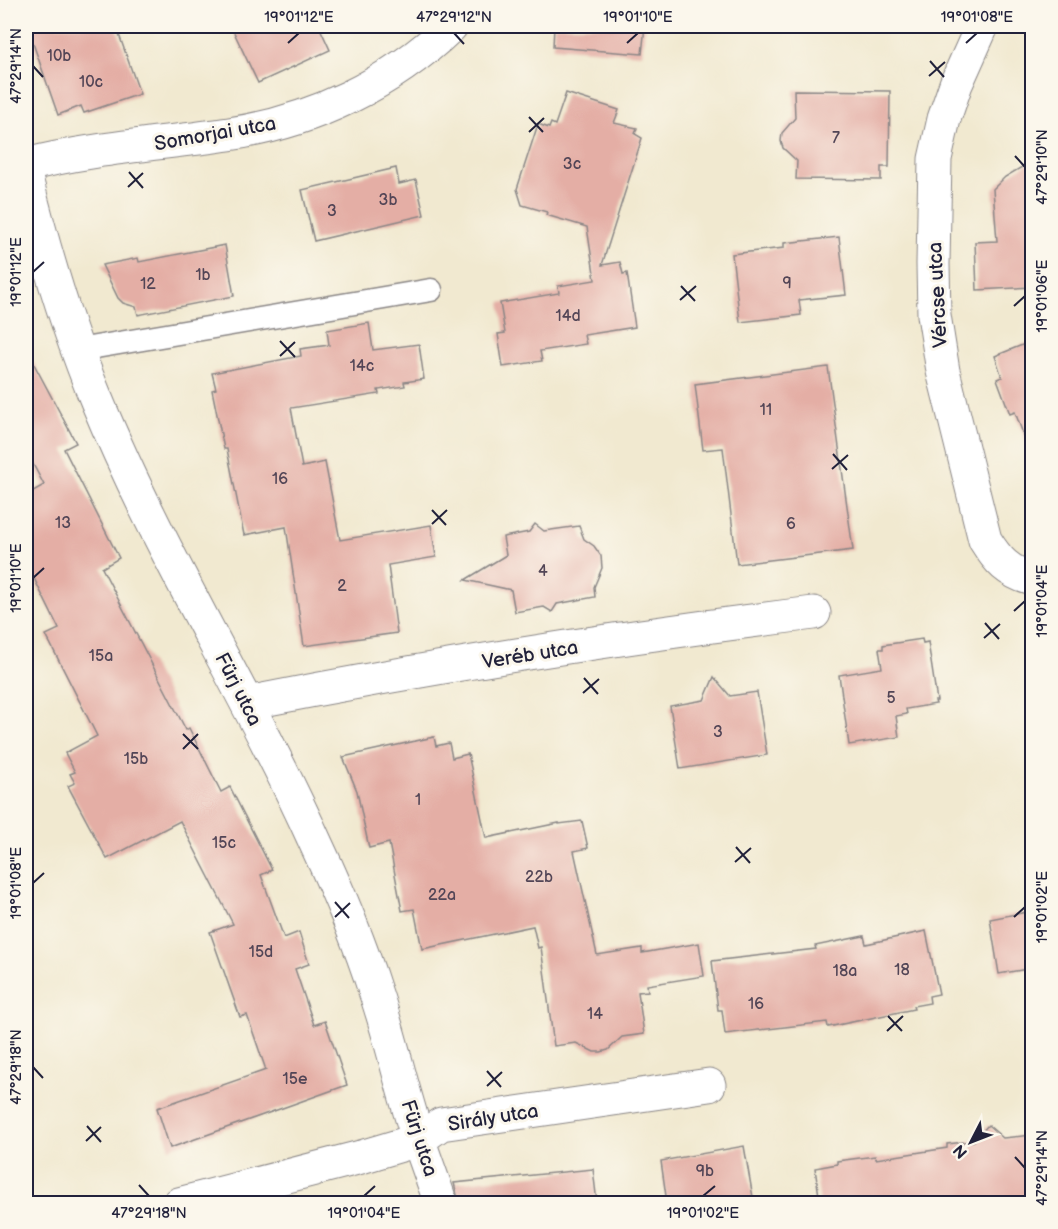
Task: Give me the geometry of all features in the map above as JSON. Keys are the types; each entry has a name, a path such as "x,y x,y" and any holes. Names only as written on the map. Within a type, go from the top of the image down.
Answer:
{"street":[{"name":"Somorjai utca","path":"26,165 60,156 231,134 312,112 381,82 452,26"},
{"name":"Vércse utca","path":"982,26 956,84 944,119 935,159 934,315 942,371 985,540 997,559 1017,575 1032,579"},
{"name":"Fürj utca","path":"26,178 40,236 96,400 148,512 317,844 350,922 375,990 418,1140 441,1203"},
{"name":"Veréb utca","path":"247,703 323,688 675,630 814,613"},
{"name":"Sirály utca","path":"179,1203 361,1157 418,1140 441,1124 709,1085"}],"lane":[{"path":"78,350 431,290"}],"building":[{"path":"27,26 116,26 140,94 84,113 81,106 58,115"},
{"path":"231,26 319,26 330,50 258,83"},
{"path":"554,26 645,26 642,54 553,47"},
{"path":"794,90 890,91 889,167 881,167 881,180 796,179 797,161 783,148 781,141 782,133 795,118"},
{"path":"566,93 619,110 614,123 637,128 635,134 642,138 602,265 620,262 623,274 627,273 635,327 584,335 586,344 540,351 542,361 503,367 498,334 505,333 500,303 559,293 558,286 595,280 587,227 522,205 517,189 538,124 549,128 551,123 555,125"},
{"path":"1032,161 1032,287 977,290 975,242 997,241 993,189 1005,177"},
{"path":"396,168 399,184 416,180 424,215 314,241 302,190"},
{"path":"839,237 846,295 799,300 801,315 740,322 732,254 784,248 784,243"},
{"path":"225,245 234,296 138,315 136,307 123,303 118,298 102,265 138,258 139,262"},
{"path":"369,323 373,350 419,344 424,379 404,382 405,386 378,390 379,394 291,408 302,467 325,462 340,540 431,525 436,557 388,565 397,633 304,646 286,527 244,535 227,449 224,449 212,390 216,389 212,373 301,356 300,349 329,345 327,330"},
{"path":"1032,341 1032,449 1029,450 1015,412 1010,414 997,379 1002,377 995,356"},
{"path":"26,349 76,443 64,449 119,558 102,568 186,730 189,728 221,792 230,787 272,870 261,875 284,938 299,932 309,964 295,969 314,1025 325,1021 347,1085 170,1148 157,1108 266,1070 247,1015 240,1017 210,932 233,924 180,821 107,859 68,786 75,783 70,774 75,772 65,753 97,736 46,635 59,629 26,562 26,495 44,485 26,451"},
{"path":"828,367 853,550 737,564 723,448 703,450 695,384"},
{"path":"535,524 544,531 579,526 584,539 594,546 601,556 602,568 594,587 595,597 557,604 552,612 544,607 515,612 511,590 465,580 506,555 503,537 529,532"},
{"path":"922,639 923,643 928,642 936,704 906,709 907,714 896,716 899,737 849,745 839,675 882,668 879,649 883,649 883,645"},
{"path":"714,677 730,696 757,692 767,755 680,769 670,706 704,700"},
{"path":"434,737 436,746 449,743 452,758 468,754 486,838 559,823 582,821 588,848 574,851 597,955 642,948 642,953 699,943 704,976 647,985 648,991 638,992 644,1034 622,1037 608,1050 601,1052 594,1052 576,1043 554,1046 541,947 538,948 533,926 422,949 414,909 402,911 389,843 369,848 357,791 343,757"},
{"path":"1032,911 1032,968 999,974 990,919"},
{"path":"926,931 939,994 929,996 930,1003 913,1006 914,1009 828,1027 827,1022 725,1034 722,1010 718,1010 712,961 816,949 815,946 864,936 866,944"},
{"path":"988,1125 1003,1138 1032,1135 1032,1183 1027,1184 1028,1200 994,1203 820,1203 815,1168 837,1164 837,1161 875,1156 876,1159 947,1148 947,1144 974,1141"},
{"path":"744,1146 754,1203 667,1203 661,1161"},
{"path":"593,1169 597,1203 459,1203 454,1183"}]}
